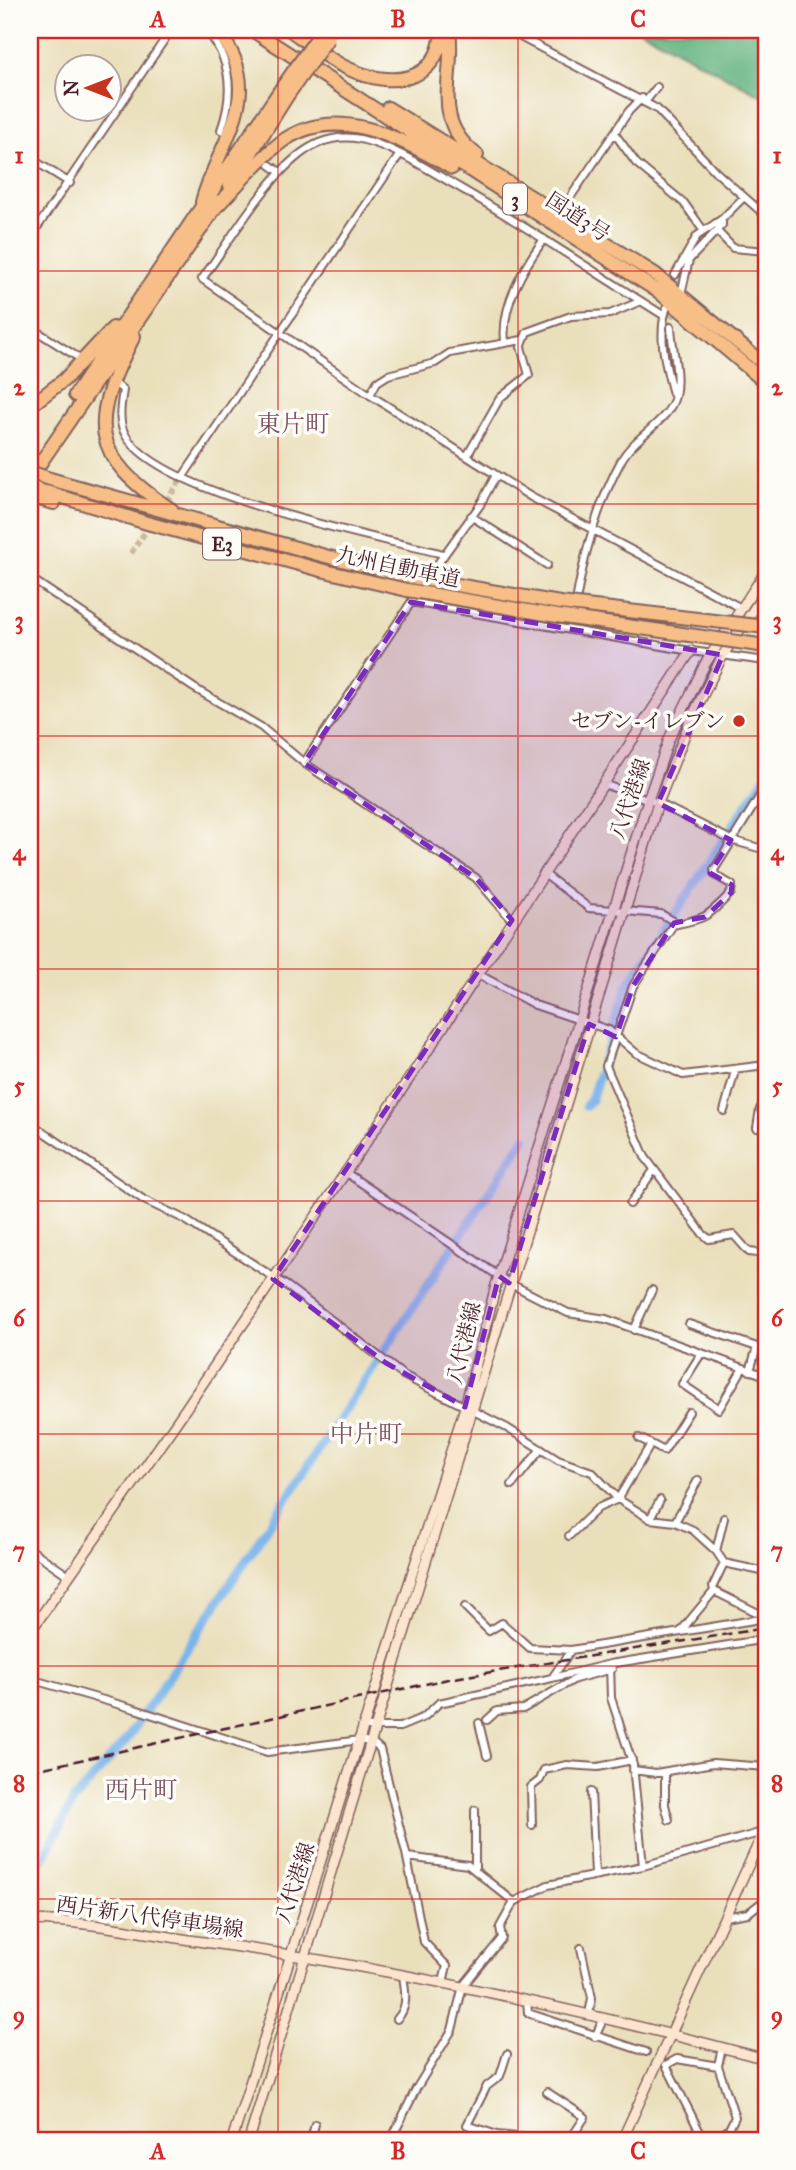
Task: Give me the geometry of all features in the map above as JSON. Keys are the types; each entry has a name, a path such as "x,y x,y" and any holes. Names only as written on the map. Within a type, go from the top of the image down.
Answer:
{"highway":[{"path":"198,216 207,184 233,130 240,100 235,58 217,30"},
{"name":"国道3号","path":"252,30 667,299 766,383"},
{"name":"国道3号","path":"263,30 593,233 681,294 766,366"},
{"path":"290,30 348,69 380,79 408,78 426,71 438,52 442,30"},
{"path":"449,30 446,96 454,130 468,149 593,233"},
{"path":"30,462 136,304 326,33"},
{"path":"30,478 215,208 284,92"},
{"path":"215,208 280,143 317,128 336,124 359,126 379,132 439,160 667,299"},
{"path":"151,301 115,372 105,403 103,430 107,447 124,474 157,500 195,521"},
{"path":"30,406 64,380 136,304"},
{"name":"九州自動車道","path":"30,472 410,589 561,603 766,627"},
{"name":"九州自動車道","path":"33,493 321,570 410,589 557,616 766,646"}],"main road":[{"name":"八代港線","path":"249,2140 379,1725 584,1022 612,910 648,800 669,739 711,654 766,571"},
{"name":"八代港線","path":"232,2140 290,1953 470,1409 499,1276 624,911 658,803 691,719 723,655 766,591"},
{"path":"30,1632 273,1279 691,651"},
{"path":"622,2140 766,1830"},
{"name":"西片新八代停車場線","path":"30,1920 75,1922 290,1953 527,2000 671,2033 766,2059"}],"street":[{"path":"30,239 171,30"},
{"path":"205,30 225,59 230,87 229,109 221,130 227,133"},
{"path":"508,30 645,99 672,122 743,198 766,216"},
{"path":"561,212 565,201 629,111 657,87"},
{"path":"615,134 636,163 684,203 703,230"},
{"path":"663,315 544,239 400,154 358,138 336,137 317,144 296,157 280,172 202,279 370,395 531,497 593,527 741,608"},
{"path":"182,478 400,154"},
{"path":"30,158 70,183"},
{"path":"270,164 280,172"},
{"path":"675,275 697,236 722,219 743,198"},
{"path":"681,294 689,260 704,240 717,231 722,219"},
{"path":"717,231 733,248 766,251"},
{"path":"505,341 504,331 521,272 544,239"},
{"path":"667,299 662,333 674,399"},
{"path":"467,456 500,398 529,376 522,354 522,340 527,332 571,316 610,314 640,301"},
{"path":"30,327 76,356"},
{"path":"572,629 593,527 621,460 638,437 665,415 674,399 677,382 671,327"},
{"path":"370,395 377,382 388,375 435,363 450,353 522,340"},
{"path":"117,385 123,390 120,410 123,431 137,451 182,478 267,509 443,554"},
{"path":"304,763 410,589 443,554 496,475"},
{"path":"471,516 547,565"},
{"path":"30,578 194,688 261,727 304,763 476,878 512,920"},
{"path":"410,589 572,629 691,651 766,661"},
{"path":"603,784 658,803 731,841 766,850"},
{"path":"766,786 714,870 715,875 732,885 732,893 705,917 692,923 673,925 633,986 606,1066 645,1157 709,1239 734,1235 749,1252 766,1254"},
{"path":"543,873 589,908 661,914 678,923"},
{"path":"476,973 536,1005 609,1030 636,1053 683,1075 735,1071 766,1065"},
{"path":"724,1111 735,1071"},
{"path":"757,1128 760,1110 766,1099"},
{"path":"30,1123 144,1200 184,1219 297,1294 368,1350 425,1389 470,1409 558,1460 592,1472 618,1499 650,1519 675,1522 693,1530 716,1551 724,1563 766,1572"},
{"path":"630,1204 654,1170"},
{"path":"345,1172 509,1283 568,1313 606,1319 766,1376"},
{"path":"634,1329 652,1290"},
{"path":"689,1324 757,1347 746,1369 719,1409 682,1384 701,1354"},
{"path":"639,1438 664,1451 689,1412"},
{"path":"569,1536 598,1508 618,1499 651,1444"},
{"path":"512,1485 541,1449"},
{"path":"675,1522 698,1480"},
{"path":"650,1519 660,1500"},
{"path":"716,1551 724,1518"},
{"path":"30,1549 69,1576"},
{"path":"681,1631 713,1591 724,1563"},
{"path":"713,1591 766,1618"},
{"path":"465,1608 489,1631 502,1623 530,1648 571,1650 766,1618"},
{"path":"364,1727 400,1727 424,1717 439,1703 552,1678 766,1639"},
{"path":"552,1678 571,1650"},
{"path":"487,1720 497,1711 523,1709 575,1679 611,1667"},
{"path":"611,1667 611,1698 632,1760 643,1866"},
{"path":"30,1679 149,1713 267,1752 360,1740 373,1743 380,1749 407,1857 424,1942 447,1966 443,1982"},
{"path":"479,1723 487,1756"},
{"path":"532,1825 531,1787 540,1780 544,1770 567,1765 598,1767 632,1760"},
{"path":"633,1770 665,1772 713,1763 766,1767"},
{"path":"665,1772 665,1805 669,1820"},
{"path":"591,1792 595,1874"},
{"path":"475,1810 475,1868"},
{"path":"391,2140 416,2089 452,2030 463,1986 497,1947 502,1938 500,1927 506,1911 514,1902 548,1885 643,1866 766,1830"},
{"path":"407,1857 446,1860 475,1868 514,1902"},
{"path":"724,1917 748,1913 766,1899"},
{"path":"581,1948 592,1998 589,2014"},
{"path":"397,2019 404,2012 403,1975"},
{"path":"527,2000 528,2013 646,2052"},
{"path":"595,2037 604,2018"},
{"path":"715,2140 729,2129 735,2116 718,2066 722,2047"},
{"path":"754,2055 766,2052"},
{"path":"507,2054 500,2076 487,2086 467,2125 497,2135 547,2140"},
{"path":"704,2140 666,2065 677,2060 718,2066"},
{"path":"547,2092 585,2117 570,2140"},
{"path":"311,2140 315,2124"}],"highlighted area":[{"path":"411,602 723,655 658,803 731,840 710,873 732,885 731,893 705,917 674,923 633,986 616,1037 589,1024 509,1283 499,1276 465,1407 386,1363 273,1279 512,920 476,878 304,763"}],"green space":[{"path":"640,30 766,30 766,98"}],"waterway":[{"path":"586,1106 591,1100 628,985 766,776"},
{"path":"30,1884 73,1801 128,1738 525,1138"}],"tunnel":[{"path":"671,327 673,304"},
{"path":"131,553 182,478"}],"railway":[{"path":"30,1771 448,1679 766,1628"}],"place":[{"name":"セブン-イレブン","path":"739,721"}],"district":[{"name":"東片町","path":"293,424"},
{"name":"中片町","path":"366,1434"},
{"name":"西片町","path":"141,1790"}]}
